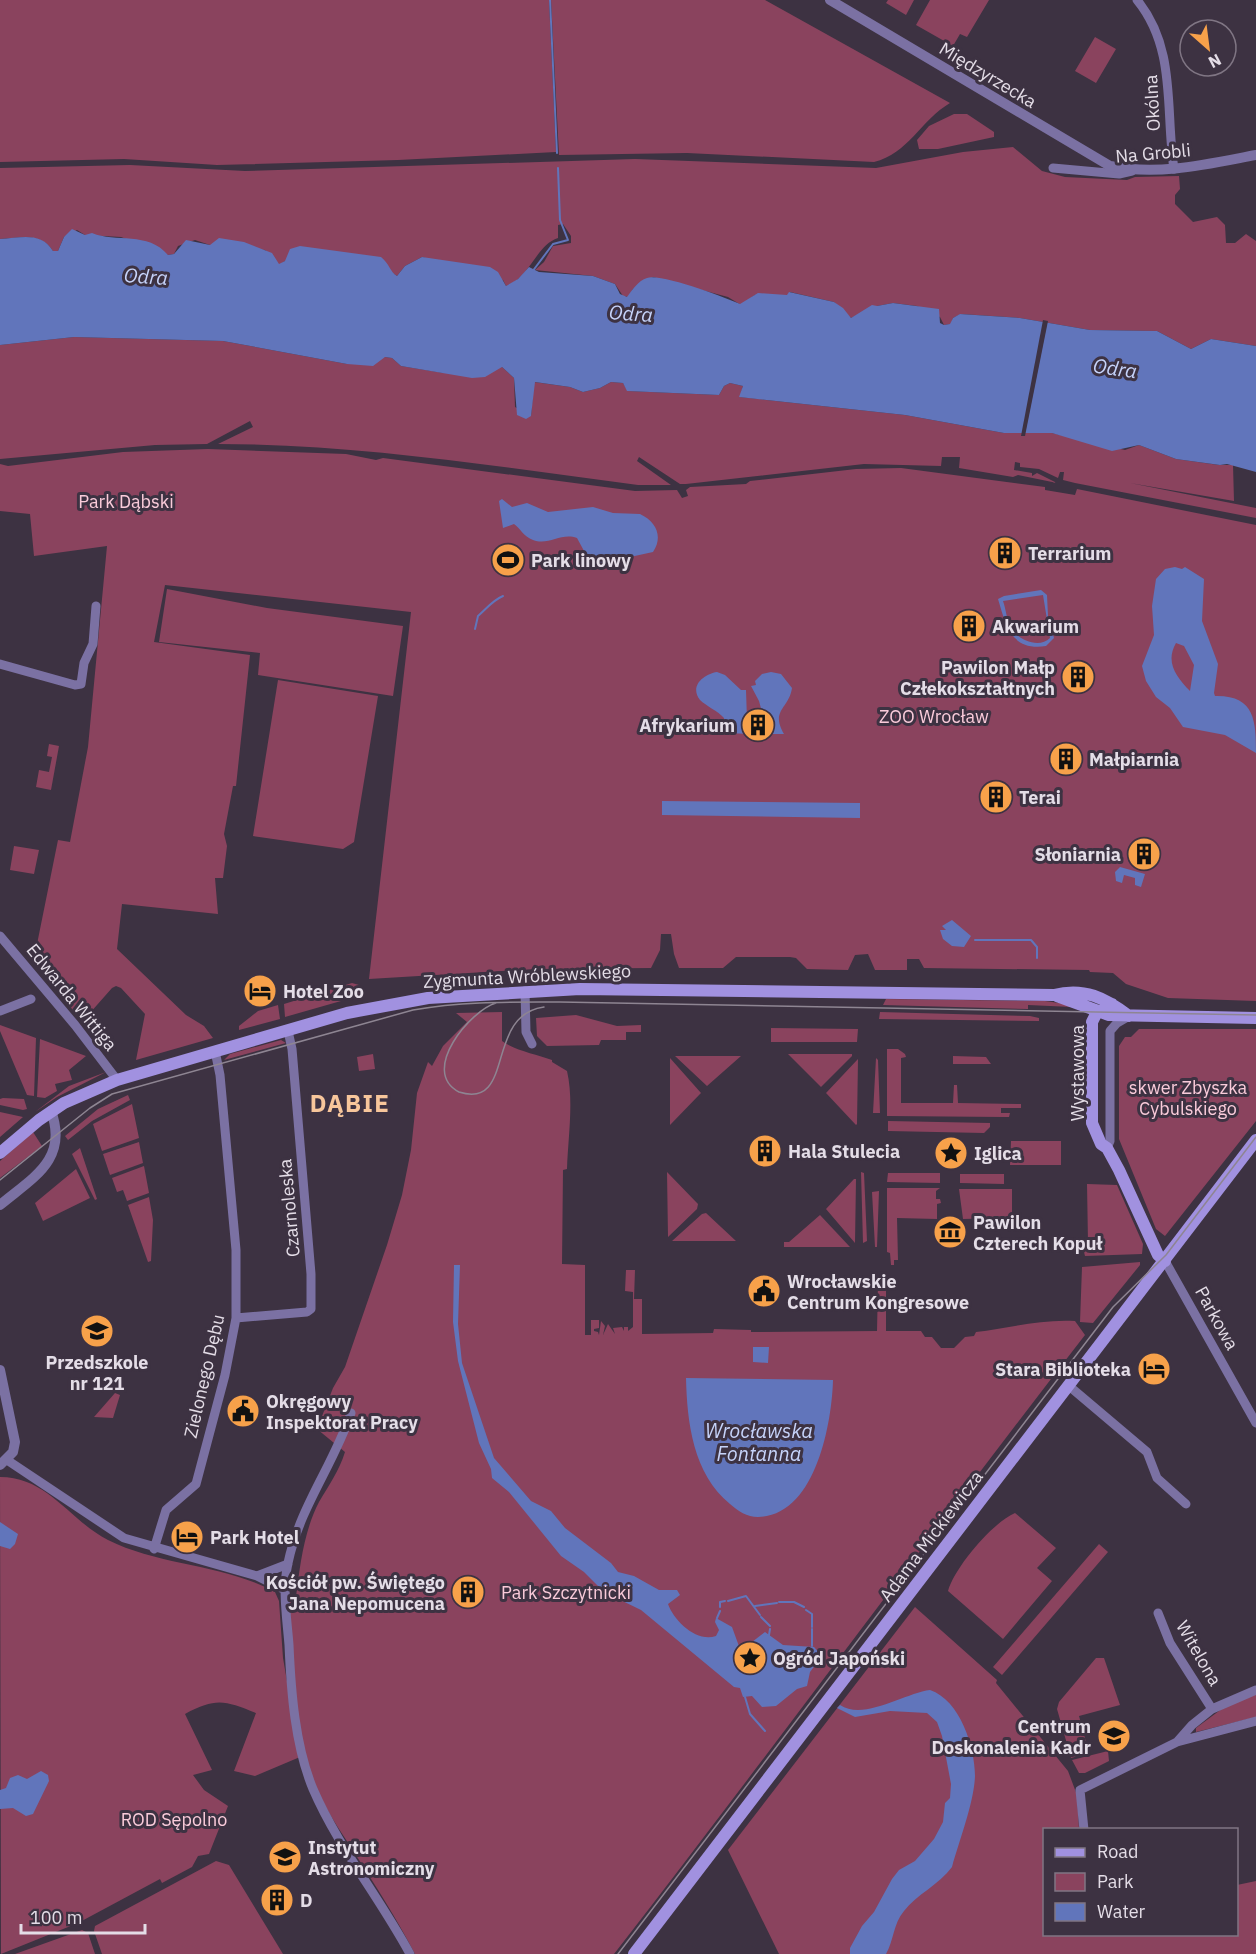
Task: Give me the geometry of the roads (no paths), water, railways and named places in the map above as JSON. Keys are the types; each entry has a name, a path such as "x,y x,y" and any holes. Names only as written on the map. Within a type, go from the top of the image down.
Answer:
{"main road":[{"name":"Zygmunta Wróblewskiego","path":"0,1153 51,1112 81,1094 117,1080 347,1013 428,998 525,992 652,989 1085,993 1098,995 1129,1016"},
{"name":"Zygmunta Wróblewskiego","path":"1054,994 1109,1015 1256,1018"},
{"name":"Wystawowa","path":"1113,1004 1097,1012 1092,1029 1092,1121 1101,1144 1107,1148 1158,1255 1165,1261"},
{"name":"Adama Mickiewicza","path":"634,1954 1256,1140"}],"street":[{"name":"Międzyrzecka","path":"830,0 1094,157 1110,166 1132,171"},
{"name":"Okólna","path":"1137,0 1148,13 1166,58 1174,169"},
{"name":"Na Grobli","path":"1053,168 1119,174 1132,171 1174,169 1256,155"},
{"path":"0,664 81,684 84,663 93,644 96,606"},
{"name":"Edwarda Wittiga","path":"0,936 75,1025 117,1080"},
{"path":"525,992 526,1032 532,1044"},
{"path":"0,1011 31,999"},
{"name":"Wystawowa","path":"1107,1148 1110,1141 1109,1035 1114,1025 1129,1016"},
{"name":"Czarnoleska","path":"236,1318 307,1312 311,1309 308,1233 292,1049 288,1030"},
{"name":"Zielonego Dębu","path":"154,1549 166,1510 196,1484 225,1375 236,1318 236,1240 220,1075 215,1051"},
{"path":"0,1205 50,1161 54,1147 51,1112"},
{"name":"Parkowa","path":"1165,1261 1256,1423"},
{"path":"0,1370 15,1442 13,1452 4,1463 58,1492 106,1528 124,1538 154,1549 257,1576 285,1590"},
{"path":"1069,1386 1147,1452 1157,1478 1186,1504"},
{"path":"351,1413 312,1493 288,1564 285,1590 292,1690 312,1787 330,1822 410,1954"},
{"path":"257,1576 288,1564"},
{"name":"Witelona","path":"1158,1613 1170,1643 1212,1709"},
{"name":"Witelona","path":"1177,1742 1192,1725 1212,1709 1256,1690"},
{"name":"Witelona","path":"1084,1828 1080,1790 1177,1742 1256,1721"}],"water":[{"name":"Odra","path":"72,229 85,235 92,233 141,240 160,248 168,255 174,254 186,240 210,245 219,238 244,242 272,253 279,264 285,261 290,249 300,246 381,257 397,276 405,266 422,257 490,267 498,272 506,286 518,279 529,267 539,272 593,276 615,284 620,294 627,297 641,281 654,277 694,287 740,304 758,293 787,295 789,292 834,302 851,318 872,305 893,303 939,309 940,323 944,325 950,324 953,318 960,314 1020,318 1090,330 1157,331 1191,349 1211,339 1256,346 1256,472 1227,464 1176,459 1139,445 1112,451 1052,433 1004,433 905,415 739,397 743,386 730,383 724,386 719,395 627,391 623,383 611,382 600,388 583,392 570,387 535,382 531,416 526,419 517,415 514,378 502,367 485,377 472,378 401,366 392,358 385,357 373,366 347,364 223,341 74,337 0,345 0,239 36,238 53,251 58,251 64,237"},
{"path":"502,499 512,507 527,503 548,512 593,507 613,513 640,514 651,521 657,530 658,541 653,552 598,564 590,562 577,538 566,537 539,541 527,537 514,524 503,528 499,501"},
{"path":"1185,567 1204,579 1202,621 1218,664 1214,693 1215,696 1228,697 1246,705 1254,721 1256,753 1225,735 1183,727 1170,708 1156,697 1146,681 1142,666 1154,635 1152,606 1156,579 1165,569","holes":["1176,643 1184,646 1194,665 1190,691 1180,680 1172,663"]},
{"path":"1041,590 1047,595 1048,616 1054,638 1046,646 1025,645 1012,635 998,599","holes":["1043,595 1050,638 1035,643 1019,637 1011,629 1003,601"]},
{"path":"717,672 725,675 741,690 746,690 747,720 752,734 725,733 724,718 700,700 697,695 697,686 703,678"},
{"path":"771,672 781,674 792,688 780,714 780,726 784,734 768,734 759,701 751,686 756,685 755,681 762,674"},
{"path":"662,801 860,803 860,818 662,815"},
{"path":"1120,867 1145,874 1141,887 1135,885 1135,878 1124,875 1122,883 1116,881 1115,872"},
{"path":"952,920 971,936 964,947 952,946 943,939 940,930 946,930 942,926"},
{"path":"454,1265 460,1265 458,1324 462,1363 494,1458 531,1501 551,1511 565,1528 611,1563 618,1572 634,1576 659,1590 677,1590 680,1595 668,1604 675,1617 687,1629 701,1636 716,1636 719,1630 715,1622 716,1618 732,1627 740,1649 744,1649 747,1642 752,1642 765,1632 783,1645 814,1647 822,1656 810,1672 807,1686 797,1689 776,1706 762,1707 752,1696 743,1697 740,1688 734,1687 641,1610 604,1592 584,1572 561,1556 509,1492 492,1478 491,1469 479,1443 458,1361 453,1322"},
{"path":"753,1347 769,1347 768,1363 753,1362"},
{"name":"Wrocławska Fontanna","path":"686,1378 833,1380 829,1419 817,1464 807,1484 794,1501 778,1513 754,1517 736,1509 718,1492 700,1463 695,1446 688,1412"},
{"path":"0,1522 18,1534 15,1544 10,1549 0,1546"},
{"path":"930,1690 941,1695 950,1704 964,1726 969,1739 975,1776 966,1822 952,1867 904,1911 886,1954 850,1954 850,1948 862,1926 874,1912 892,1879 899,1870 915,1861 934,1839 943,1822 945,1803 950,1798 951,1784 942,1736 937,1722 927,1713 890,1711 855,1717 837,1708 840,1705 850,1709 872,1708"},
{"path":"41,1771 48,1775 49,1781 33,1814 26,1816 13,1808 0,1809 0,1790 6,1788 10,1778 18,1775 27,1779"}],"waterway":[{"path":"550,0 557,153"},
{"path":"532,272 553,244 568,240 560,220 558,168"},
{"path":"475,629 478,616 503,596"},
{"path":"975,940 1031,940 1037,947 1037,958"},
{"path":"728,1601 746,1596 760,1615"},
{"path":"720,1607 720,1602 725,1601"},
{"path":"779,1602 794,1602 804,1607"},
{"path":"755,1606 777,1603"},
{"path":"806,1610 812,1614 812,1627"},
{"path":"717,1618 720,1611"},
{"path":"761,1617 770,1626"},
{"path":"769,1635 770,1629"},
{"path":"812,1629 812,1646"},
{"path":"745,1697 750,1714 765,1731"}],"tram line":[{"path":"0,1180 90,1108 112,1094 413,1010 432,1007 486,1003 560,1002 1256,1015"},
{"path":"496,1003 474,1017 453,1042 447,1056 444,1070 448,1082 459,1092 477,1094 488,1087 495,1075 513,1026 525,1014 544,1007"},
{"path":"618,1954 1113,1307 1166,1255 1256,1137"}],"place":[{"name":"Terrarium","path":"1005,553"},
{"name":"Park linowy","path":"508,560"},
{"name":"Akwarium","path":"969,626"},
{"name":"Pawilon Małp Człekokształtnych","path":"1078,677"},
{"name":"Afrykarium","path":"758,725"},
{"name":"Małpiarnia","path":"1066,759"},
{"name":"Terai","path":"996,797"},
{"name":"Słoniarnia","path":"1144,854"},
{"name":"Hotel Zoo","path":"260,991"},
{"name":"Hala Stulecia","path":"765,1151"},
{"name":"Iglica","path":"951,1153"},
{"name":"Pawilon Czterech Kopuł","path":"950,1232"},
{"name":"Wrocławskie Centrum Kongresowe","path":"764,1291"},
{"name":"Przedszkole nr 121","path":"97,1331"},
{"name":"Stara Biblioteka","path":"1154,1369"},
{"name":"Okręgowy Inspektorat Pracy","path":"243,1411"},
{"name":"Park Hotel","path":"187,1537"},
{"name":"Kościół pw. Świętego Jana Nepomucena","path":"468,1592"},
{"name":"Ogród Japoński","path":"750,1658"},
{"name":"Centrum Doskonalenia Kadr","path":"1114,1736"},
{"name":"Instytut Astronomiczny","path":"285,1857"},
{"name":"D","path":"277,1900"}],"district":[{"name":"DĄBIE","path":"350,1103"}],"park label":[{"name":"Park Dąbski","path":"126,501"},
{"name":"ZOO Wrocław","path":"934,716"},
{"name":"skwer Zbyszka Cybulskiego","path":"1188,1097"},
{"name":"Park Szczytnicki","path":"566,1592"},
{"name":"ROD Sępolno","path":"174,1819"}]}
